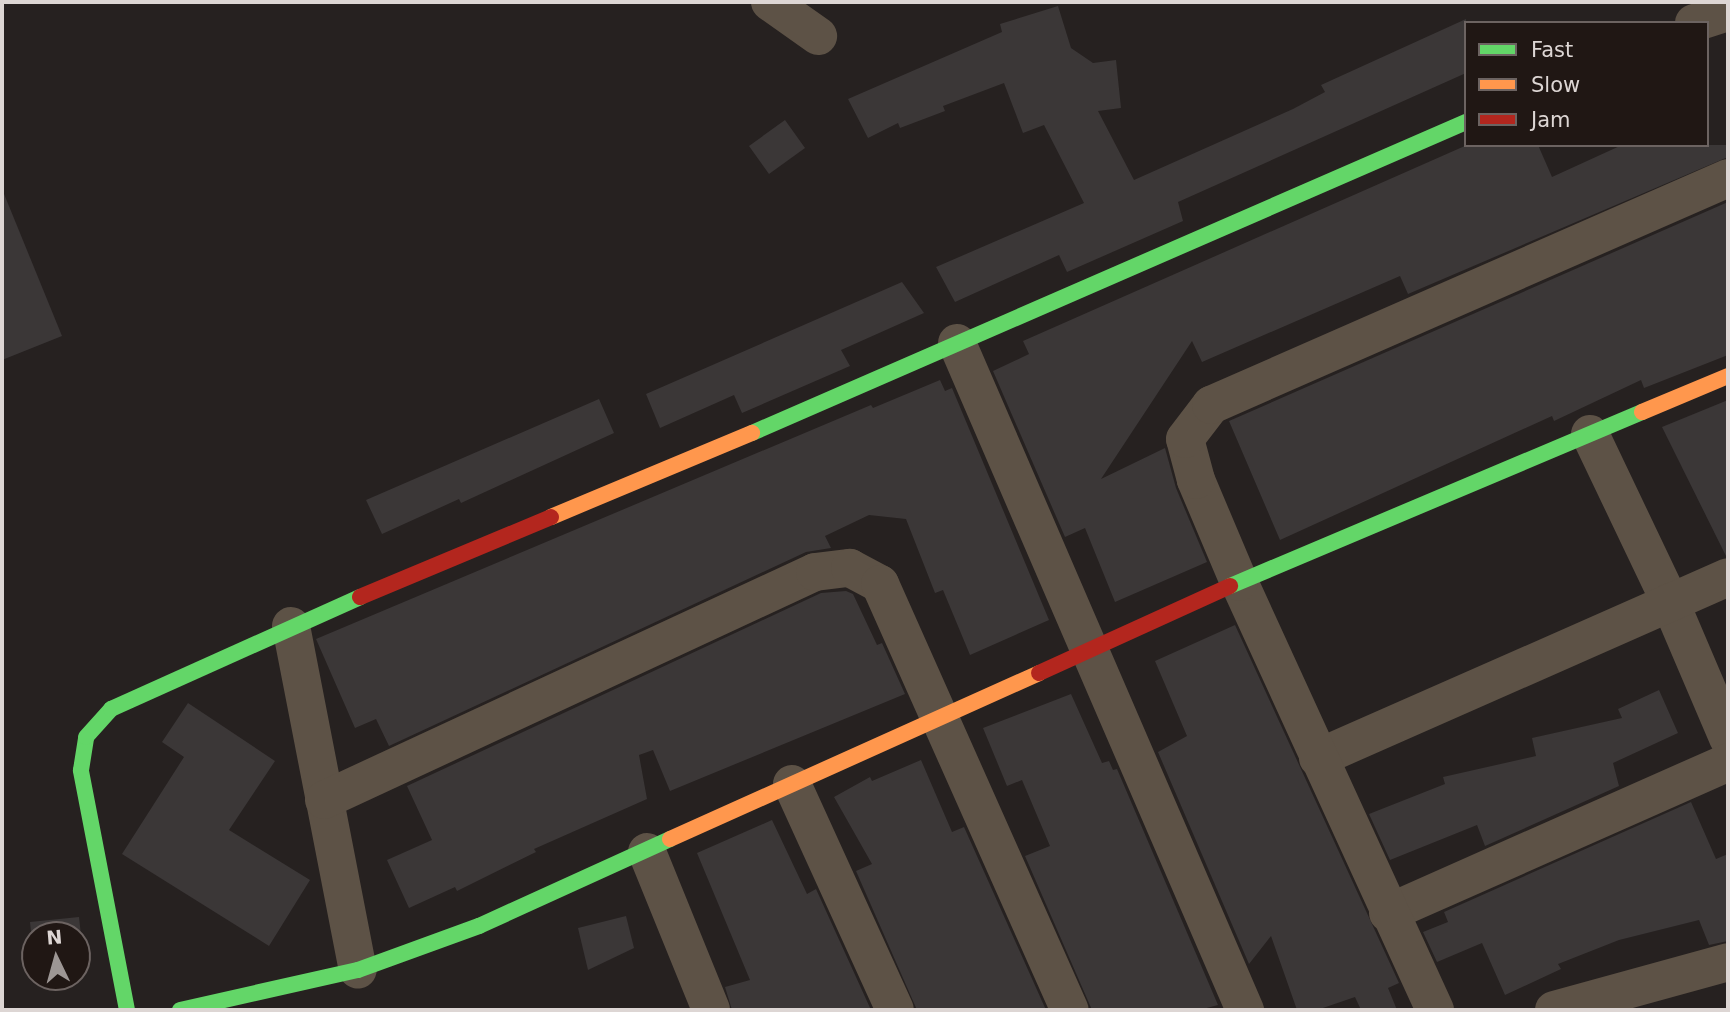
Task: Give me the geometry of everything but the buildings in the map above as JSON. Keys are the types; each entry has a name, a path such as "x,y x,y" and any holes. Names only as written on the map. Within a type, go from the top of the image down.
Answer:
{"street":[{"path":"770,2 818,36"},
{"path":"1699,21 1728,12"},
{"path":"127,1010 81,770 86,737 111,709 292,626 957,343 1464,123"},
{"path":"1435,1010 1388,913 1239,582 1196,480 1185,439 1211,405 1728,178"},
{"path":"957,343 1245,1010"},
{"path":"180,1010 358,970 478,926 647,852 1087,649 1239,582 1728,376"},
{"path":"1590,434 1670,602 1728,738"},
{"path":"324,800 815,572 850,568 880,584 1070,1010"},
{"path":"1318,758 1728,578"},
{"path":"292,626 358,970"},
{"path":"1388,913 1728,762"},
{"path":"792,784 895,1010"},
{"path":"647,852 711,1010"},
{"path":"1555,1010 1728,962"}],"traffic: fast":[{"path":"752,433 1464,123"},
{"path":"1230,586 1642,412"},
{"path":"127,1010 81,770 86,737 111,709 360,597"},
{"path":"180,1010 358,970 479,926 670,839"}],"traffic: slow":[{"path":"1642,412 1728,376"},
{"path":"551,517 752,433"},
{"path":"670,839 1039,673"}],"traffic: jam":[{"path":"360,597 551,517"},
{"path":"1039,673 1230,586"}]}
